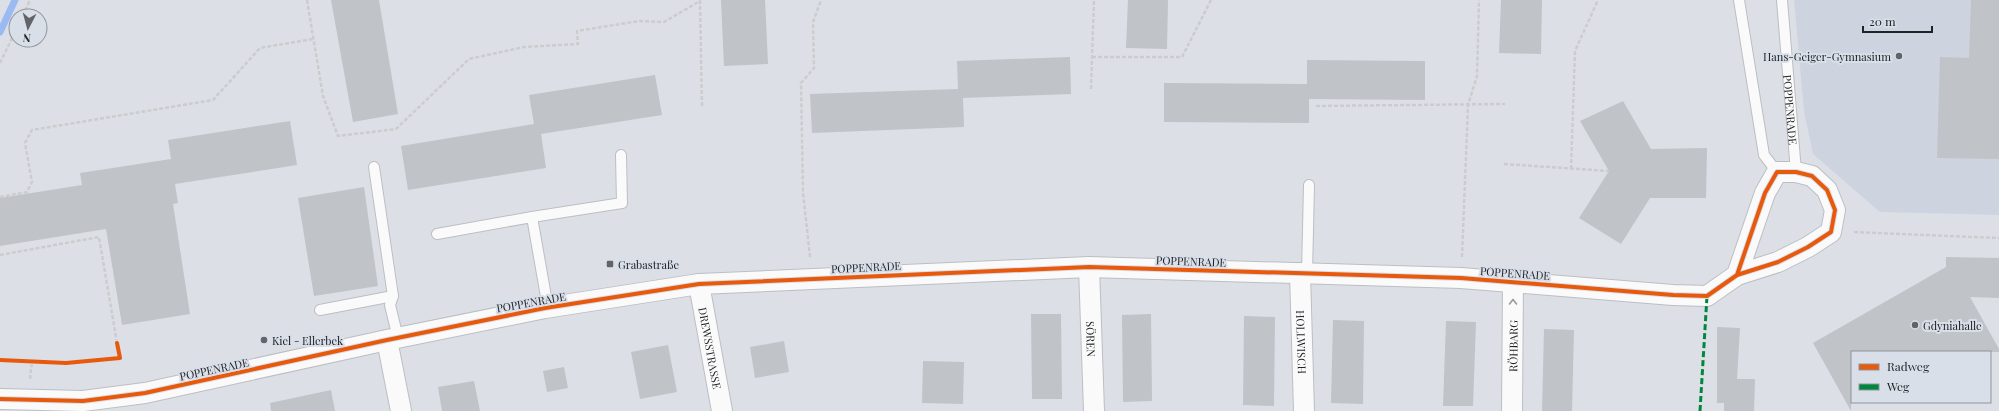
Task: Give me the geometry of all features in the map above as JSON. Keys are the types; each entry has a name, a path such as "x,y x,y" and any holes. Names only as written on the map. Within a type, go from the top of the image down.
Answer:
{"street":[{"path":"1737,275 1765,193 1786,172 1812,176 1827,190 1836,210 1831,232"},
{"name":"POPPENRADE","path":"0,399 84,406 393,339 548,308 699,284 1089,267 1461,278 1674,295 1707,296 1737,275 1778,262 1808,247 1831,232"},
{"name":"SÖREN","path":"1089,267 1094,411"},
{"name":"HOLLWISCH","path":"1304,273 1304,411"},
{"name":"RÖHBARG","path":"1512,411 1513,282"},
{"name":"DREWSSTRASSE","path":"699,284 722,411"},
{"path":"393,339 401,411"}],"lane":[{"path":"1739,0 1764,155 1786,172"},
{"name":"POPPENRADE","path":"1782,0 1786,172"},
{"path":"437,234 622,203 621,155"},
{"path":"374,168 393,296 390,305 393,339"},
{"path":"1304,273 1309,185"},
{"path":"532,217 548,308"},
{"path":"320,310 393,296"}],"path":[{"path":"307,0 323,96 338,136 396,129 469,59 524,47 578,44 577,31 639,21 664,22 700,0"},
{"path":"700,0 702,108"},
{"path":"812,279 803,192 801,83 814,68 814,22 821,0"},
{"path":"1091,89 1094,0"},
{"path":"1092,57 1182,57 1210,0"},
{"path":"1461,278 1468,105 1477,76 1479,0"},
{"path":"1571,169 1575,51 1598,0"},
{"path":"0,197 27,192 32,182 25,143 32,130 213,100 260,48 313,40"},
{"path":"0,63 8,46"},
{"path":"1316,106 1505,104"},
{"path":"1504,164 1609,171"},
{"path":"1831,232 1999,238"},
{"path":"0,255 99,237 117,343"}],"shaded area":[{"name":"Hans-Geiger-Gymnasium","path":"1794,0 1999,0 1999,215 1880,212 1813,154 1804,112"}],"building":[{"path":"331,0 379,0 398,114 353,122"},
{"path":"721,0 765,0 768,64 724,66"},
{"path":"1128,0 1168,0 1167,49 1126,48"},
{"path":"1501,0 1542,0 1541,54 1499,53"},
{"path":"1971,0 1999,0 1999,159 1937,158 1940,57 1969,58"},
{"path":"1070,57 1071,94 963,98 964,127 812,133 810,94 958,89 957,61"},
{"path":"1307,60 1425,61 1425,100 1309,99 1309,123 1164,122 1164,83 1307,84"},
{"path":"655,75 662,115 541,134 546,168 408,190 401,146 534,124 529,95"},
{"path":"1623,101 1651,149 1707,148 1706,198 1650,198 1621,244 1579,218 1609,171 1580,121"},
{"path":"290,121 297,165 175,184 178,203 173,204 190,314 122,325 106,229 0,246 0,198 82,185 80,173 171,159 168,140"},
{"path":"364,187 378,286 314,296 298,198"},
{"name":"Gdyniahalle","path":"1946,257 1999,258 1999,298 1970,297 1999,349 1999,352 1851,351 1851,411 1813,343 1946,267"},
{"path":"1031,314 1061,314 1062,399 1032,399"},
{"path":"1151,314 1152,401 1123,402 1122,315"},
{"path":"1244,316 1275,317 1274,406 1243,405"},
{"path":"1333,320 1364,321 1363,404 1331,403"},
{"path":"1446,321 1476,322 1473,406 1443,406"},
{"path":"1717,327 1740,328 1737,379 1755,379 1754,411 1724,411 1724,403 1717,403"},
{"path":"1544,329 1574,330 1572,411 1542,411"},
{"path":"784,341 789,372 755,378 750,347"},
{"path":"668,345 677,392 640,399 631,352"},
{"path":"923,361 964,362 963,404 922,403"},
{"path":"564,367 568,388 547,392 543,371"},
{"path":"474,381 480,411 442,411 438,387"},
{"path":"331,390 335,411 271,411 270,403"}],"waterway":[{"path":"0,32 15,0"}],"marked path":[{"path":"1700,411 1707,296"}],"cycle path":[{"path":"0,399 83,401 145,393 387,340 545,308 699,284 1089,267 1461,278 1673,295 1707,296 1737,275 1778,262 1808,247 1831,232 1835,210 1827,190 1812,176 1796,172 1777,172 1765,193 1737,275"},
{"path":"0,360 66,363 120,358 117,343"}],"place":[{"name":"Hans-Geiger-Gymnasium","path":"1899,56"},
{"name":"Grabastraße","path":"610,264"},
{"name":"Gdyniahalle","path":"1915,325"},
{"name":"Kiel - Ellerbek","path":"264,340"}]}
